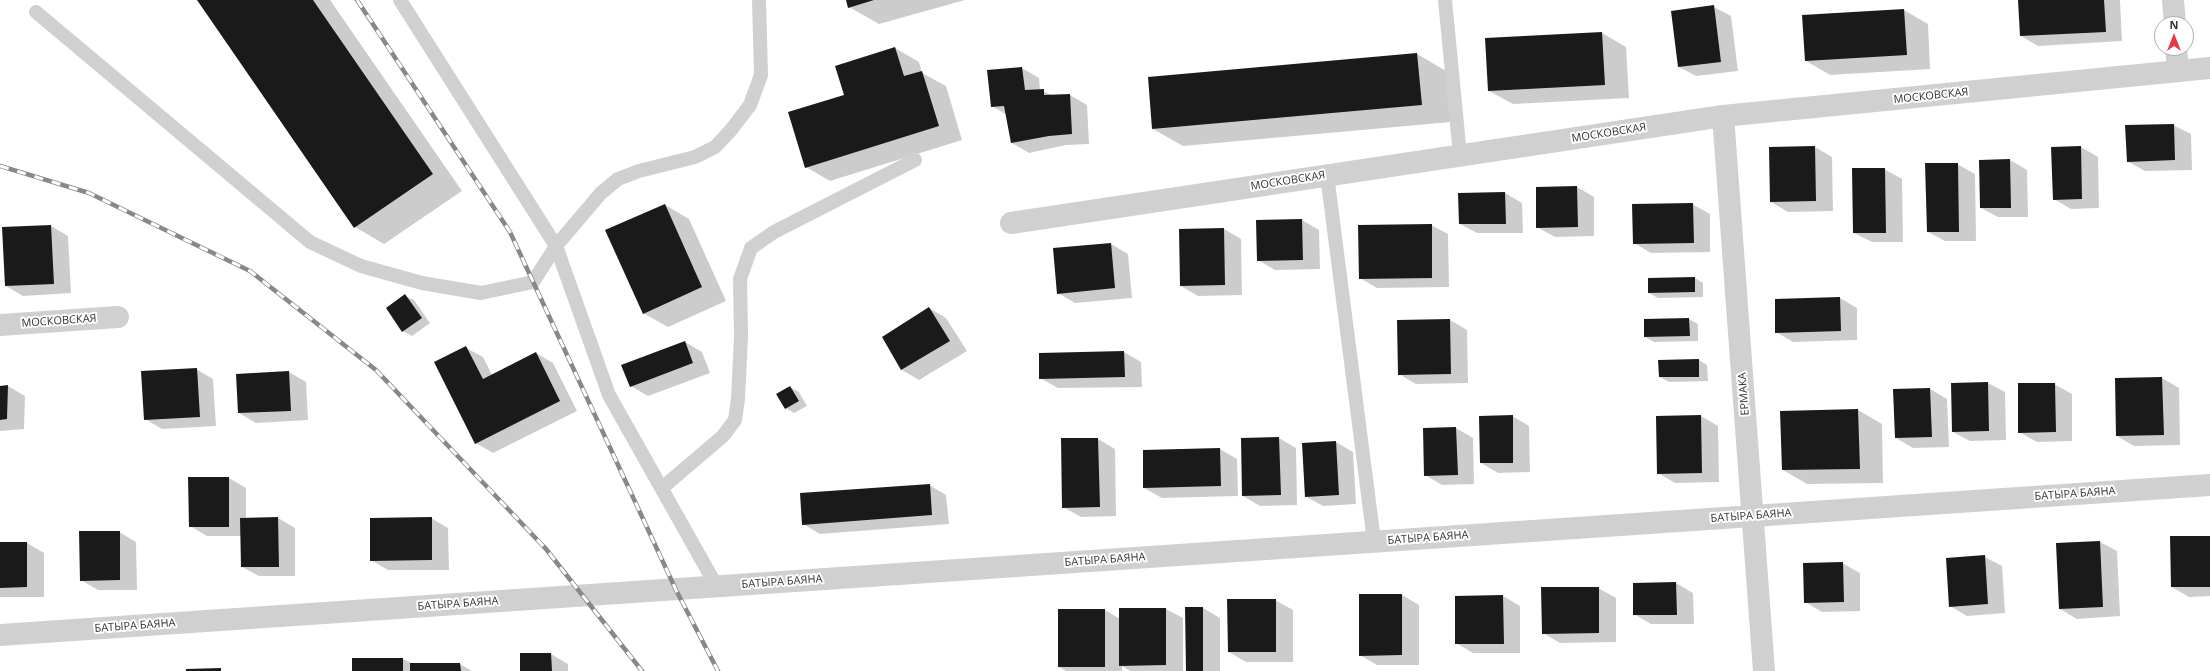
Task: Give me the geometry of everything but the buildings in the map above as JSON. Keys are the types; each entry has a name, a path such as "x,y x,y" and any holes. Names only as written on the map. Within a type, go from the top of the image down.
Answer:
{"street":[{"path":"2173,0 2174,16"},
{"path":"2177,56 2178,71"},
{"name":"МОСКОВСКАЯ","path":"1011,222 1723,116 2210,68"},
{"name":"ЕРМАКА","path":"1723,116 1764,671"},
{"name":"МОСКОВСКАЯ","path":"0,325 118,317"},
{"name":"БАТЫРА БАЯНА","path":"0,635 2210,485"}],"lane":[{"path":"400,0 556,246 609,395 717,587"},
{"path":"36,12 310,242 361,266 422,283 481,293 533,282 556,246 601,193 618,179 639,171 696,157 715,147 750,106 761,75 759,0"},
{"path":"1444,0 1460,156"},
{"path":"662,488 723,436 735,420 738,399 741,336 740,279 751,248 774,232 915,160"},
{"path":"1327,175 1374,541"}],"railway":[{"path":"357,0 510,232 676,590 718,671"},
{"path":"0,166 89,193 250,271 376,370 546,549 642,671"}]}
